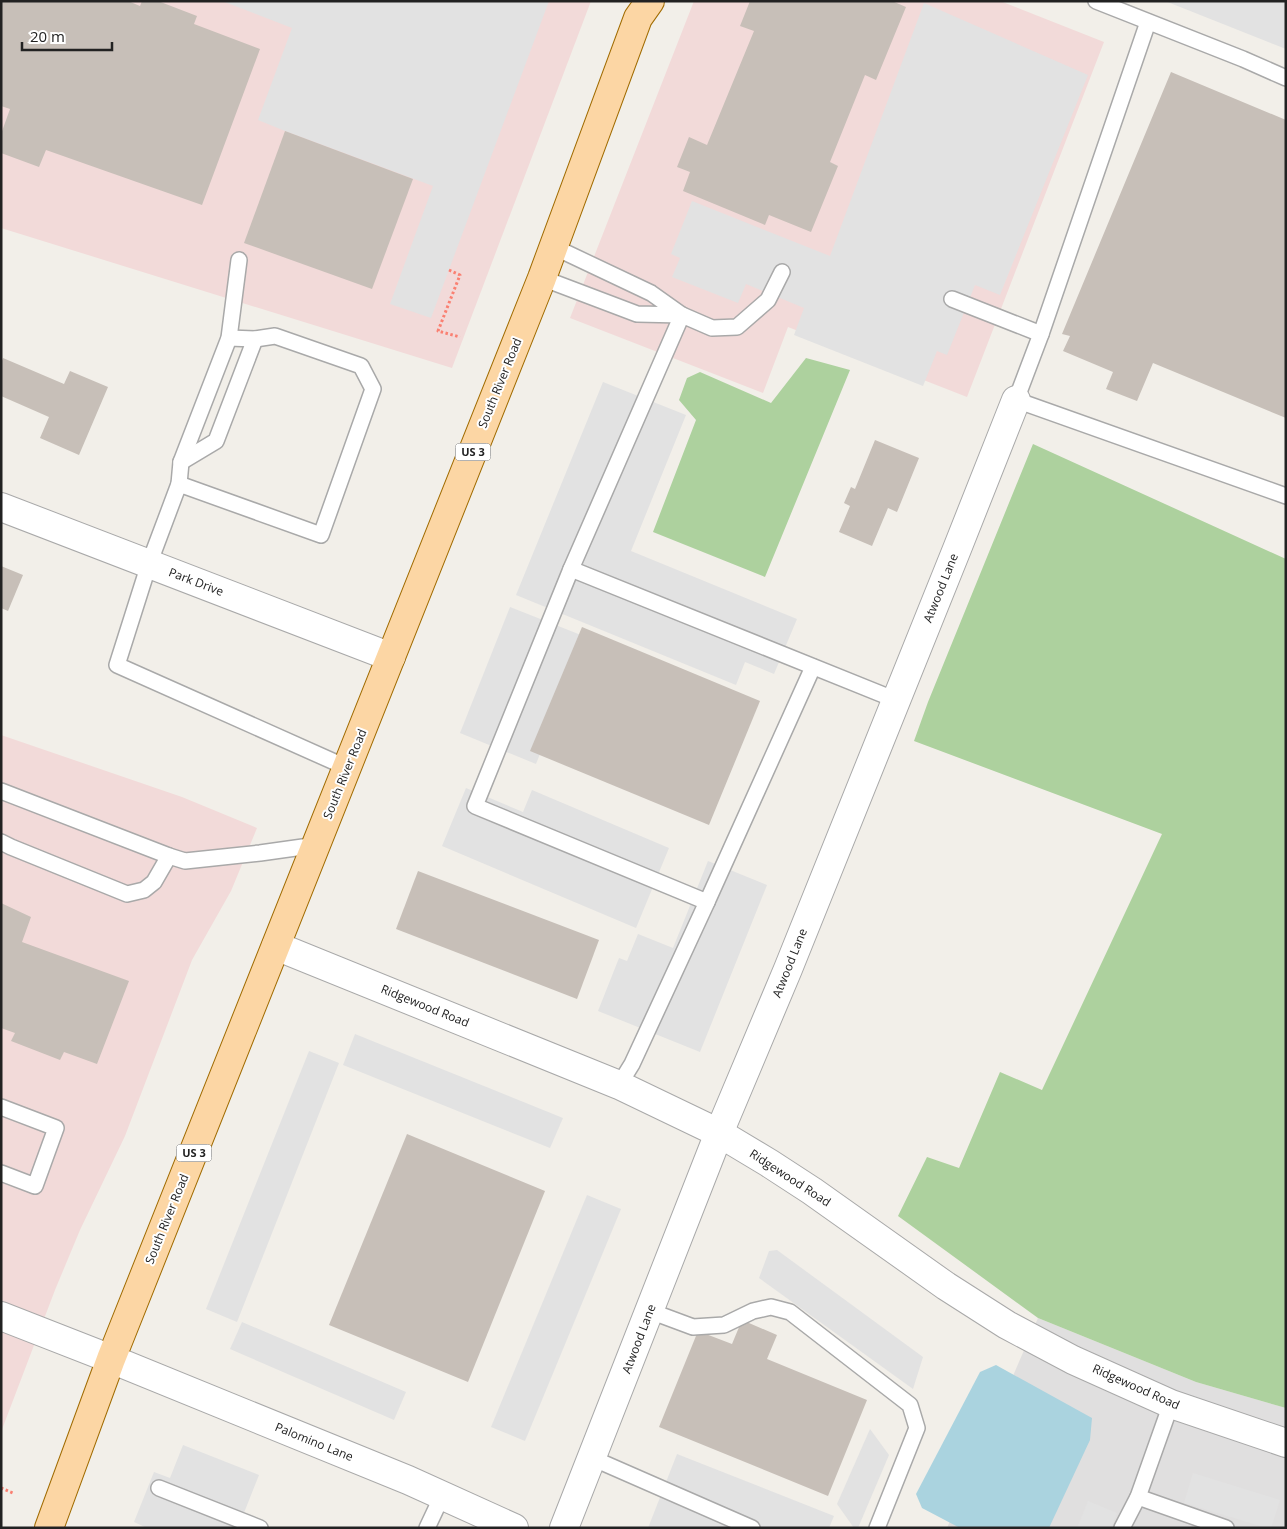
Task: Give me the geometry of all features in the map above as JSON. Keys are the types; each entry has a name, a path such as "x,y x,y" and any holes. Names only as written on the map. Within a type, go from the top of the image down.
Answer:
{"main road":[{"name":"South River Road","path":"49,1528 112,1359 542,278 642,7"}],"street":[{"name":"Atwood Lane","path":"564,1528 719,1134 788,969 1016,400"},
{"name":"Park Drive","path":"1,507 391,657"},
{"name":"Ridgewood Road","path":"276,946 619,1085 719,1134 769,1162 946,1286 1007,1325 1073,1360 1170,1404 1286,1442"},
{"name":"Palomino Lane","path":"1,1316 112,1359 408,1480 514,1528"}],"lane":[{"path":"1096,1 1286,78"},
{"path":"1148,22 1041,334 1016,400 1286,496"},
{"path":"554,247 650,293 682,315 712,328 737,327 768,300 782,272"},
{"path":"239,260 229,338 181,462 179,484 149,564 117,665 348,768"},
{"path":"542,278 637,314 682,315"},
{"path":"952,299 1041,334"},
{"path":"682,315 571,569 475,806 707,902"},
{"path":"179,484 321,535 373,389 361,366 275,336 255,339 229,338"},
{"path":"181,462 216,441 255,339"},
{"path":"571,569 896,700"},
{"path":"619,1085 632,1064 813,667"},
{"path":"1,791 185,861 316,845"},
{"path":"1,842 126,894 144,890 154,882 170,856"},
{"path":"1,1106 56,1128 35,1186 1,1173"},
{"path":"650,1311 694,1327 724,1325 753,1311 771,1307 790,1312 910,1405 917,1428 877,1528"},
{"path":"1122,1528 1138,1497 1170,1404"},
{"path":"592,1458 752,1528"},
{"path":"159,1488 260,1528"},
{"path":"427,1528 442,1496"},
{"path":"1138,1497 1226,1528"}],"path":[{"path":"449,270 460,275 438,331 460,337"},
{"path":"1,1488 13,1493"}],"shaded area":[{"path":"1,1 591,1 452,368 1,228"},
{"path":"222,1 549,1 431,318 390,304 433,186 258,120 292,28"},
{"path":"694,1 1000,1 1104,42 967,397 788,327 763,393 570,318"},
{"path":"1165,1 1286,1 1286,49"},
{"path":"924,3 1088,75 1000,295 975,285 947,355 937,351 923,386 794,335 804,308 746,284 738,303 672,277 680,258 671,254 692,201 830,256"},
{"path":"603,382 686,415 631,551 797,619 774,674 745,662 736,685 516,595"},
{"path":"510,607 586,637 536,764 460,733"},
{"path":"1,735 182,797 257,828 231,891 192,960 125,1136 80,1230 1,1432"},
{"path":"466,788 523,812 532,790 669,848 636,928 442,846"},
{"path":"708,861 767,885 700,1052 598,1011 619,958 627,961 638,934 673,948"},
{"path":"355,1034 563,1118 550,1148 343,1065"},
{"path":"309,1051 339,1063 237,1322 206,1309"},
{"path":"587,1195 621,1209 525,1441 491,1427"},
{"path":"777,1250 923,1357 913,1389 759,1278 769,1251"},
{"path":"1038,1318 1196,1382 1286,1408 1286,1528 947,1528"},
{"path":"242,1322 406,1392 394,1420 230,1349"},
{"path":"870,1429 889,1455 858,1528 854,1528 837,1504"},
{"path":"183,1445 259,1475 238,1528 147,1528 134,1522 154,1472 170,1478"},
{"path":"677,1454 834,1516 829,1528 648,1528"},
{"path":"1193,1473 1280,1500 1271,1528 1184,1503"},
{"path":"1088,1501 1117,1513 1111,1528 1077,1528"}],"green space":[{"path":"806,358 850,370 765,577 653,532 696,420 679,400 687,378 700,372 771,403"},
{"path":"1033,444 1286,559 1286,1408 1196,1382 1038,1318 898,1216 927,1157 959,1168 1000,1072 1042,1090 1162,834 914,741 928,702"}],"water":[{"path":"996,1365 1092,1418 1090,1440 1049,1528 960,1528 922,1508 916,1494 980,1372"}],"building":[{"path":"1,1 128,1 140,6 142,1 158,1 197,16 194,24 260,49 202,205 46,150 39,167 1,153 1,134 10,109 1,106"},
{"path":"750,1 892,1 906,7 876,80 865,75 830,162 838,166 811,232 769,215 765,225 683,191 690,172 677,167 689,137 707,145 754,31 740,26"},
{"path":"1171,72 1286,120 1286,418 1153,363 1137,401 1106,389 1113,372 1063,351 1070,336 1062,334"},
{"path":"285,131 413,179 372,289 244,243"},
{"path":"3,358 64,384 70,371 108,387 79,455 40,438 49,417 1,396 1,363"},
{"path":"875,440 919,458 897,512 888,508 872,546 839,532 850,506 844,503 851,487 855,489"},
{"path":"1,566 23,575 8,611 1,608"},
{"path":"582,627 760,701 709,825 530,751"},
{"path":"418,871 599,940 577,999 396,929"},
{"path":"1,903 31,917 22,942 129,981 97,1064 64,1052 60,1060 11,1041 15,1033 1,1028"},
{"path":"407,1134 545,1191 468,1382 329,1325"},
{"path":"742,1320 777,1335 767,1359 867,1400 828,1496 659,1427 698,1331 732,1344"}]}
